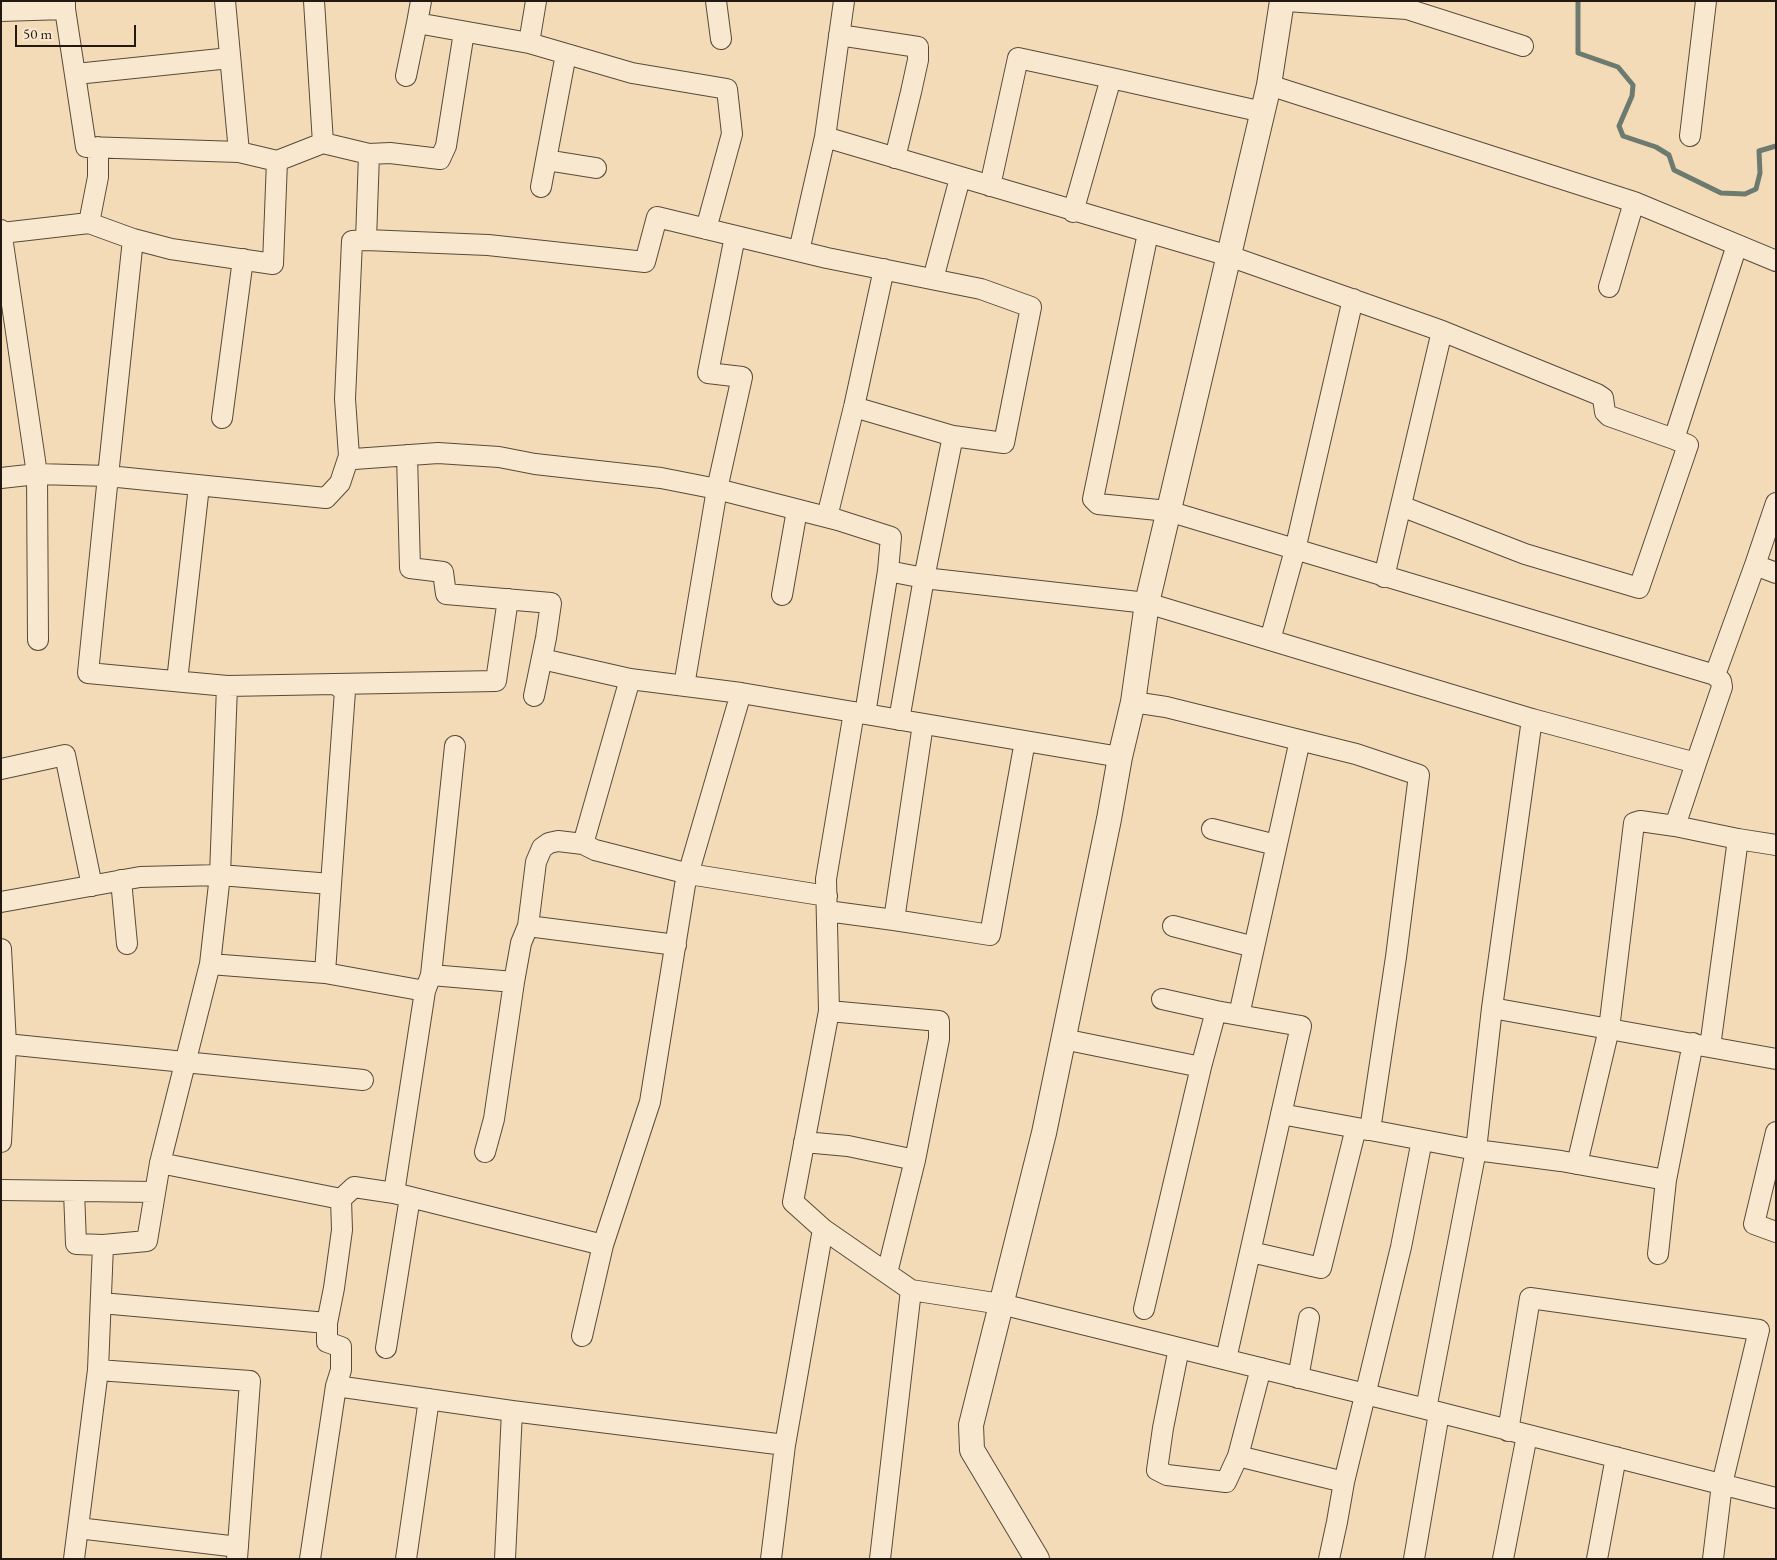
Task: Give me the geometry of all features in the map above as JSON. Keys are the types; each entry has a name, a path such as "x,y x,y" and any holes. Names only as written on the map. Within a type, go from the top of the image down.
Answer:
{"street":[{"path":"225,1 239,152"},
{"path":"314,1 323,143"},
{"path":"406,76 421,1"},
{"path":"529,43 536,1"},
{"path":"716,1 721,39"},
{"path":"799,251 825,138 844,1"},
{"path":"1037,1559 972,1450 971,1425 1044,1132 1109,819 1120,757 1133,702 1147,602 1269,86 1282,1"},
{"path":"1286,1 1407,8 1522,46"},
{"path":"1690,136 1706,1"},
{"path":"1,11 65,5 86,147 239,152 277,162 323,143 369,154 390,153 440,159 446,146 464,32"},
{"path":"417,23 529,43 632,73 727,90 732,134 706,229"},
{"path":"839,35 918,48 918,60 894,158"},
{"path":"540,187 566,54"},
{"path":"76,74 230,58"},
{"path":"990,186 1018,58 1263,112"},
{"path":"1073,212 1111,78"},
{"path":"1269,86 1634,202 1776,261"},
{"path":"825,138 1073,212 1229,256 1442,331 1597,394 1603,398 1605,412 1609,416 1688,444 1639,588 1525,554 1401,506"},
{"path":"89,223 98,177 98,148"},
{"path":"366,240 369,154"},
{"path":"546,160 596,168"},
{"path":"38,640 37,474 2,232 89,223 133,239 171,249 273,264 277,162"},
{"path":"933,279 960,178"},
{"path":"1609,287 1634,202"},
{"path":"1,478 37,474 108,476 326,498 340,483 349,456 345,399 352,241 488,245 645,262 657,217 799,251 980,289 1031,307 1004,443 952,436 854,407"},
{"path":"1148,233 1093,499 1098,504 1168,511 1715,675 1721,681 1722,687 1675,826"},
{"path":"684,686 717,489 742,377 708,373 735,236"},
{"path":"133,239 88,673 227,686 496,681 508,599"},
{"path":"1674,439 1737,245"},
{"path":"222,418 243,259"},
{"path":"827,517 854,407 884,269"},
{"path":"1270,640 1295,550 1353,300"},
{"path":"1384,577 1442,331"},
{"path":"898,720 952,436"},
{"path":"349,456 354,459 438,453 499,457 535,464 661,478 717,489 827,517 891,537 888,571 826,879 829,1011 793,1202 823,1229 911,1290 1001,1304 1776,1498"},
{"path":"407,455 410,568 443,572 446,594 551,603 534,696"},
{"path":"176,681 199,486"},
{"path":"1715,675 1776,503"},
{"path":"782,595 798,510"},
{"path":"1755,565 1776,573"},
{"path":"888,571 924,578 1147,602 1532,719 1696,763"},
{"path":"542,659 630,679 741,693 1120,757"},
{"path":"583,844 630,679"},
{"path":"325,973 345,690 335,684"},
{"path":"74,1191 76,1244 103,1245 147,1241 160,1163 210,964 220,874 227,686"},
{"path":"582,1336 604,1245 650,1102 689,874 741,693"},
{"path":"1133,702 1166,707 1356,754 1419,774 1396,957 1363,1129 1321,1268 1251,1252"},
{"path":"1414,1559 1432,1411 1476,1150 1492,1008 1532,719"},
{"path":"894,920 923,724"},
{"path":"1238,1015 1300,740"},
{"path":"485,1152 494,1120 514,982 521,942 528,926 536,862 542,848 548,843 558,841 583,844 595,850 689,874 827,903 894,920 990,935 1025,741"},
{"path":"386,1348 402,1195 455,746"},
{"path":"1,769 65,755 92,886"},
{"path":"1577,1164 1609,1029 1634,823 1640,820 1738,839 1776,844"},
{"path":"1212,829 1276,846"},
{"path":"1658,1254 1666,1180 1701,1045 1738,839"},
{"path":"1,902 140,877 220,874 331,884"},
{"path":"121,880 127,944"},
{"path":"528,926 676,945"},
{"path":"1173,926 1254,947"},
{"path":"1,949 6,1044 1,1142"},
{"path":"210,964 428,983 514,982"},
{"path":"1162,999 1301,1026 1226,1360"},
{"path":"1492,1008 1776,1059"},
{"path":"829,1011 939,1022 939,1039 915,1160 887,1273"},
{"path":"1144,1309 1216,1011"},
{"path":"1063,1039 1201,1067"},
{"path":"6,1044 363,1080"},
{"path":"1281,1114 1476,1150 1577,1164 1666,1180"},
{"path":"1776,1132 1754,1224 1776,1232"},
{"path":"1329,1559 1344,1482 1401,1247 1422,1140"},
{"path":"804,1142 848,1146 915,1160"},
{"path":"160,1163 341,1199"},
{"path":"310,1559 336,1386 341,1370 341,1347 327,1342 327,1323 342,1230 341,1199 354,1187 402,1195 604,1245"},
{"path":"1,1190 156,1192"},
{"path":"771,1559 785,1445 823,1229"},
{"path":"74,1559 98,1370 103,1245"},
{"path":"880,1559 911,1290"},
{"path":"1502,1559 1518,1433 1530,1298 1759,1330 1722,1484 1714,1559"},
{"path":"101,1303 327,1323"},
{"path":"1298,1378 1309,1318"},
{"path":"1179,1348 1162,1428 1157,1470 1167,1475 1226,1482 1238,1456 1261,1368"},
{"path":"78,1528 237,1553 250,1381 98,1370"},
{"path":"336,1386 785,1445"},
{"path":"406,1559 429,1399"},
{"path":"505,1559 512,1410"},
{"path":"1238,1456 1344,1482"},
{"path":"1597,1559 1616,1458"}],"waterway":[{"path":"1578,1 1578,53 1618,67 1633,85 1632,96 1619,126 1623,136 1656,147 1669,155 1674,170 1721,193 1745,194 1756,189 1760,173 1759,151 1776,146"}]}
